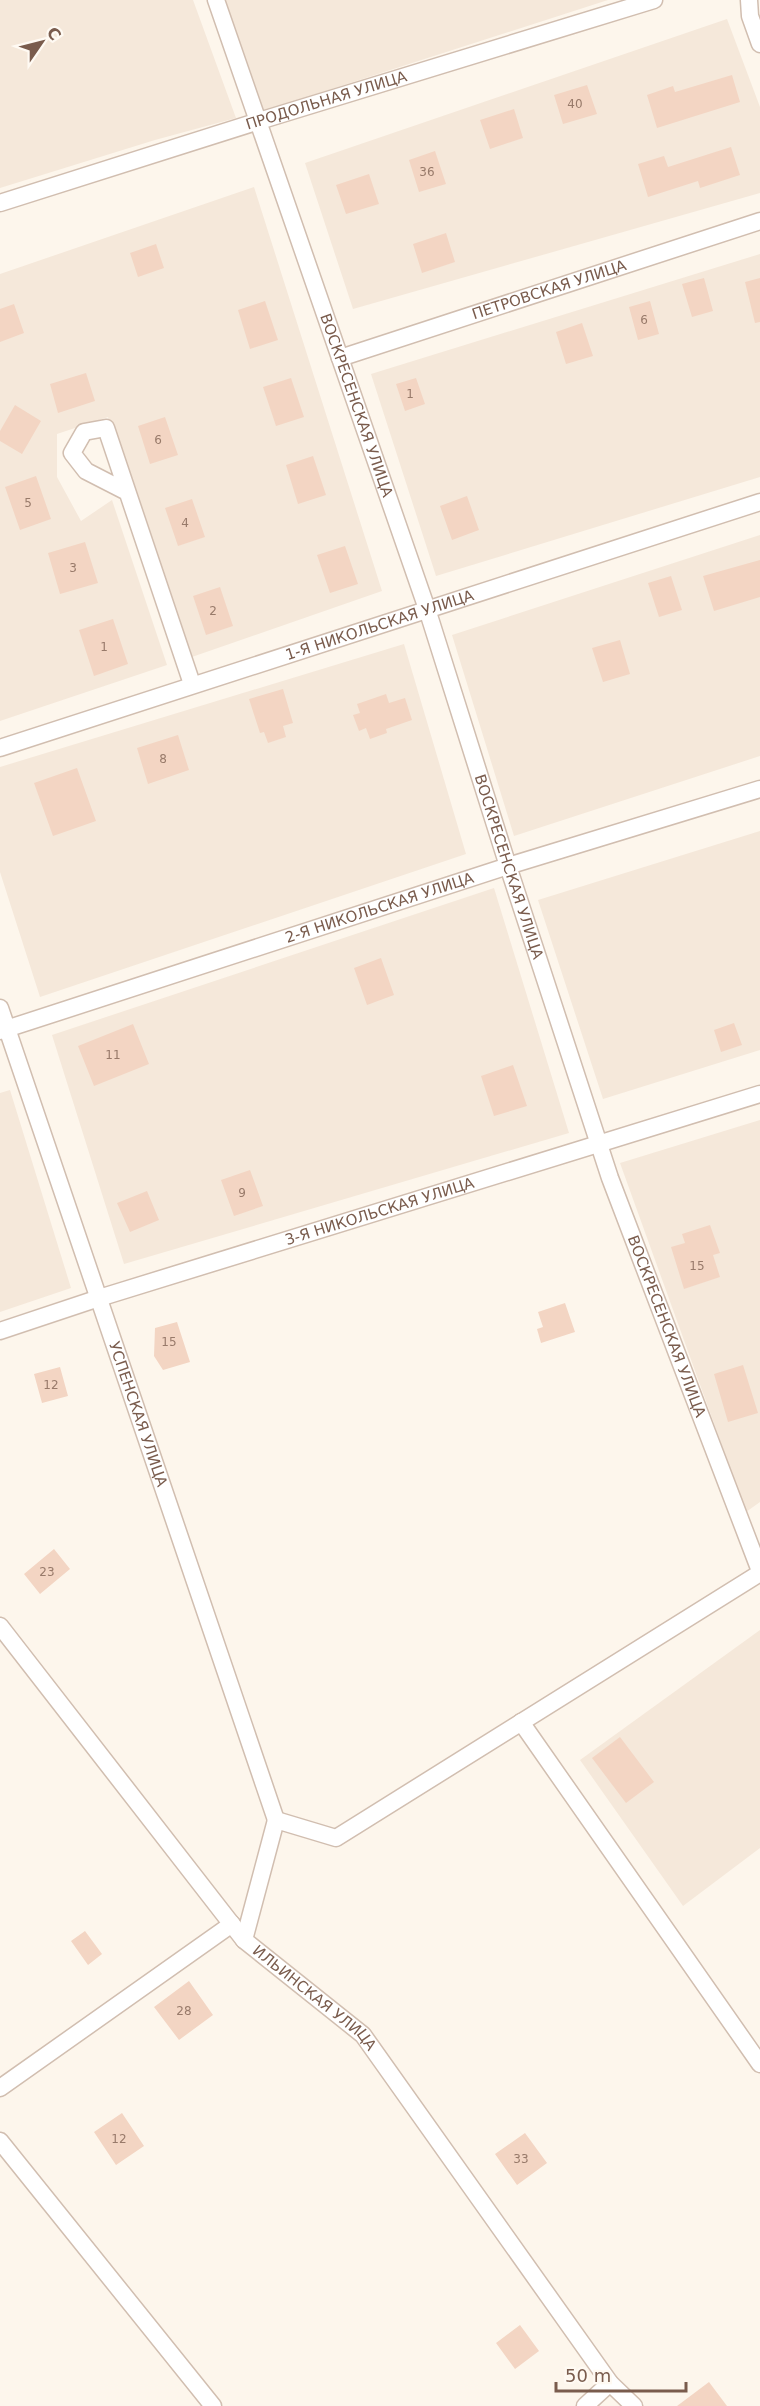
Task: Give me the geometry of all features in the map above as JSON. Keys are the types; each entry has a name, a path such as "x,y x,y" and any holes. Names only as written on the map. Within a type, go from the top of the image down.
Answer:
{"street":[{"name":"ВОСКРЕСЕНСКАЯ УЛИЦА","path":"216,0 428,609 508,866 599,1145 760,1572"},
{"name":"ПРОДОЛЬНАЯ УЛИЦА","path":"0,203 654,0"},
{"path":"750,8 760,44"},
{"name":"ПЕТРОВСКАЯ УЛИЦА","path":"340,358 760,221"},
{"path":"127,492 192,684"},
{"name":"1-Я НИКОЛЬСКАЯ УЛИЦА","path":"0,748 760,502"},
{"name":"2-Я НИКОЛЬСКАЯ УЛИЦА","path":"3,1030 508,866 760,789"},
{"name":"УСПЕНСКАЯ УЛИЦА","path":"0,1008 3,1030 99,1298 276,1820"},
{"name":"3-Я НИКОЛЬСКАЯ УЛИЦА","path":"0,1330 760,1094"},
{"path":"244,1940 276,1820 336,1838 760,1572"},
{"name":"ИЛЬИНСКАЯ УЛИЦА","path":"0,1626 244,1940 363,2035 610,2383 634,2406"},
{"path":"521,1722 760,2064"},
{"path":"0,2088 232,1924"},
{"path":"0,2141 213,2406"},
{"path":"585,2406 610,2383"}],"shaded area":[{"path":"0,0 193,0 236,118 155,140 0,188"},
{"path":"223,0 608,0 263,111"},
{"path":"727,19 760,107 760,193 353,309 305,163"},
{"path":"254,187 382,591 189,658 108,417 57,434 57,477 81,521 112,500 167,665 0,721 0,274"},
{"path":"760,254 760,477 436,576 371,374"},
{"path":"760,535 760,756 514,836 452,635"},
{"path":"404,644 466,854 40,997 0,872 0,767"},
{"path":"760,831 760,1050 603,1099 538,900"},
{"path":"494,888 569,1133 124,1264 52,1035"},
{"path":"10,1090 71,1288 0,1312 0,1093"},
{"path":"760,1120 760,1502 746,1512 620,1163"},
{"path":"760,1630 760,1848 683,1906 580,1760"}],"building":[{"path":"732,75 740,102 657,128 647,95 673,86 675,92"},
{"path":"587,85 597,114 563,124 554,95"},
{"path":"514,109 523,138 490,149 480,120"},
{"path":"731,147 740,175 700,188 698,181 648,197 638,164 664,156 668,167"},
{"path":"435,151 446,184 419,192 409,160"},
{"path":"369,174 379,204 346,214 336,185"},
{"path":"446,233 455,262 422,273 413,244"},
{"path":"156,244 164,268 138,277 130,253"},
{"path":"704,278 713,311 692,317 682,284"},
{"path":"760,278 760,322 755,323 745,282"},
{"path":"265,301 278,340 250,349 238,310"},
{"path":"650,301 659,334 638,340 629,307"},
{"path":"14,304 24,333 0,342 0,309"},
{"path":"582,323 593,356 566,364 556,332"},
{"path":"86,373 95,401 58,413 50,384"},
{"path":"291,378 304,417 276,426 263,387"},
{"path":"416,378 425,404 405,411 396,384"},
{"path":"15,405 41,421 22,454 0,441 0,431"},
{"path":"165,417 178,455 150,464 138,426"},
{"path":"313,456 326,495 298,504 286,465"},
{"path":"36,476 51,519 20,530 5,487"},
{"path":"467,496 479,530 452,540 440,506"},
{"path":"192,499 205,537 178,546 165,508"},
{"path":"85,542 98,583 60,594 48,553"},
{"path":"345,546 358,584 330,593 317,555"},
{"path":"760,560 760,597 714,611 703,576"},
{"path":"671,576 682,610 659,617 648,583"},
{"path":"220,587 233,626 206,635 193,596"},
{"path":"113,619 128,664 94,676 79,630"},
{"path":"620,640 630,674 603,682 592,648"},
{"path":"283,689 293,723 283,726 286,737 268,743 264,732 260,733 249,699"},
{"path":"386,694 389,703 405,698 412,720 386,729 387,733 370,739 366,728 359,731 353,715 360,713 357,704"},
{"path":"178,735 189,770 148,784 137,748"},
{"path":"77,768 96,821 53,836 34,783"},
{"path":"381,958 394,995 367,1005 354,968"},
{"path":"734,1023 742,1045 721,1052 714,1030"},
{"path":"133,1024 149,1064 94,1086 78,1046"},
{"path":"513,1065 527,1106 494,1116 481,1076"},
{"path":"250,1170 263,1206 234,1216 221,1180"},
{"path":"147,1191 159,1220 130,1232 117,1203"},
{"path":"710,1225 720,1253 713,1255 720,1277 684,1289 671,1247 685,1243 682,1234"},
{"path":"565,1303 575,1332 541,1343 537,1329 543,1327 538,1312"},
{"path":"177,1322 190,1362 163,1370 154,1356 155,1328"},
{"path":"743,1365 758,1413 728,1422 714,1374"},
{"path":"60,1367 68,1396 42,1403 34,1374"},
{"path":"54,1549 70,1569 40,1594 24,1574"},
{"path":"620,1737 654,1782 626,1803 592,1758"},
{"path":"85,1931 102,1954 88,1965 71,1941"},
{"path":"189,1981 213,2015 179,2040 154,2007"},
{"path":"122,2113 144,2146 116,2165 94,2132"},
{"path":"525,2133 547,2163 517,2185 495,2154"},
{"path":"520,2325 539,2351 515,2369 496,2343"},
{"path":"709,2382 727,2406 677,2406"}]}
